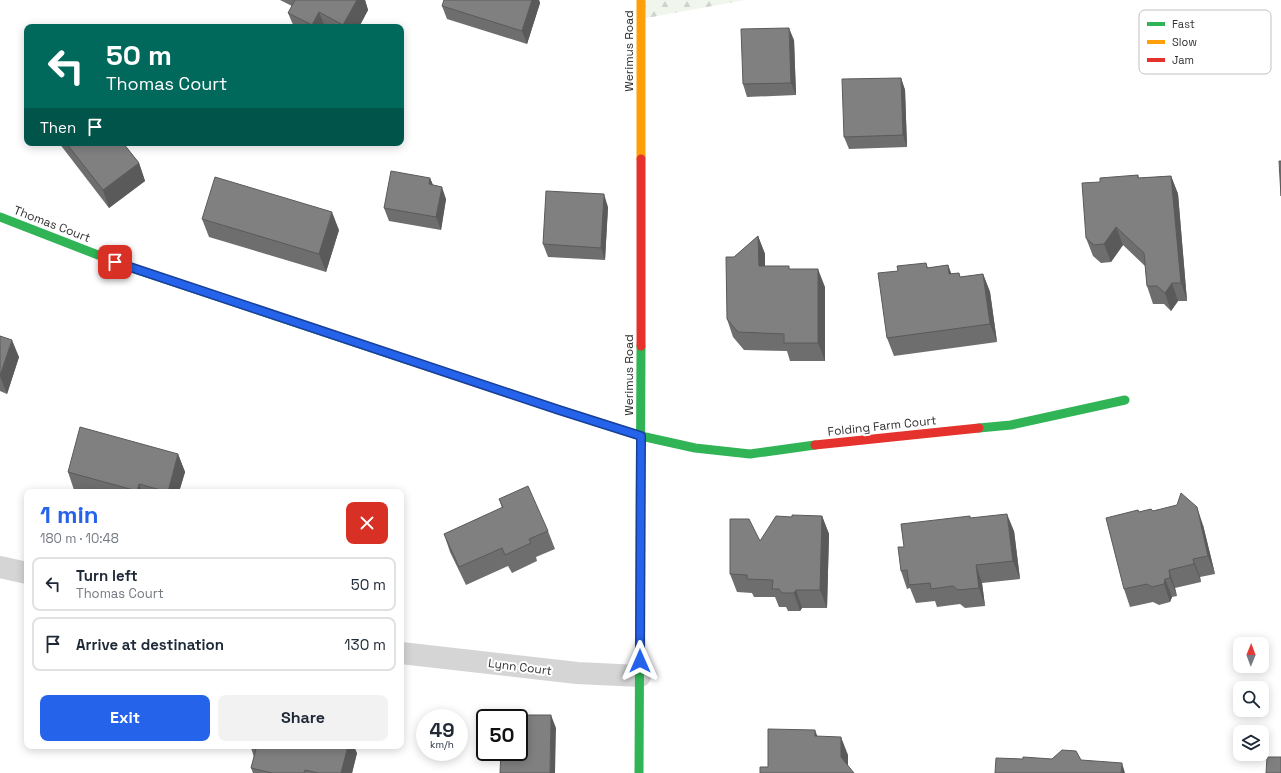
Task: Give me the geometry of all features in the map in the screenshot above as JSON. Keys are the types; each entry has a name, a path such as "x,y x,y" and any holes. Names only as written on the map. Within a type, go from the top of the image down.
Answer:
{"street":[{"name":"Werimus Road","path":"639,773 641,0"},
{"name":"Thomas Court","path":"0,217 129,267 641,436"},
{"name":"Folding Farm Court","path":"641,436 695,448 750,454 833,443 1011,425 1125,400"},
{"path":"0,567 24,572"},
{"name":"Lynn Court","path":"404,653 576,673 640,676"}],"green space":[{"path":"641,0 745,0 641,19"}],"building":[{"path":"295,0 357,0 344,24 319,12 313,24 288,13"},
{"path":"444,0 532,0 522,31 442,6"},
{"path":"789,28 791,83 743,84 741,29"},
{"path":"901,78 903,135 844,137 842,79"},
{"path":"68,146 125,146 139,163 103,190"},
{"path":"1279,161 1281,161 1281,196"},
{"path":"391,171 430,178 429,184 442,187 436,217 384,208"},
{"path":"1138,175 1138,178 1171,176 1181,283 1172,283 1165,293 1157,286 1147,286 1144,253 1116,227 1104,244 1094,245 1086,238 1082,183 1100,182 1100,178"},
{"path":"215,177 332,212 319,254 202,219"},
{"path":"546,191 604,194 601,248 543,244"},
{"path":"758,236 759,266 789,266 789,269 818,269 818,343 784,343 784,334 738,332 727,319 726,257 734,257"},
{"path":"926,263 927,268 948,265 949,274 959,273 960,277 983,274 990,324 887,338 878,273 898,271 897,266"},
{"path":"0,336 12,340 0,376"},
{"path":"80,427 178,454 169,489 157,489 139,484 138,489 130,489 68,472"},
{"path":"528,486 548,531 529,539 531,543 505,555 502,548 459,567 444,534 503,507 499,499"},
{"path":"1181,493 1197,507 1208,556 1193,559 1194,564 1169,570 1170,578 1165,579 1164,584 1152,587 1147,584 1124,589 1106,518 1138,510 1139,512 1151,509 1153,511 1177,505"},
{"path":"1007,514 1013,561 976,565 979,588 958,590 953,586 931,589 930,583 909,585 907,570 901,571 898,547 904,547 901,524 970,516 970,518"},
{"path":"792,515 822,516 820,590 796,590 794,593 782,593 779,589 772,589 773,580 747,579 747,575 730,574 730,519 749,519 760,541 776,516 792,517"},
{"path":"528,715 551,715 550,773 500,773 501,761 528,761"},
{"path":"768,729 815,730 815,736 841,737 841,757 854,773 760,773 760,767 768,767"},
{"path":"256,749 347,749 341,773 318,773 305,770 304,773 272,773 251,768"},
{"path":"1062,750 1076,751 1081,760 1122,763 1121,773 995,773 996,758 1023,759 1023,757 1052,759"},
{"path":"1269,757 1281,757 1281,773 1266,773 1267,761 1269,761"}],"traffic: fast":[{"path":"0,217 129,267 408,360"},
{"path":"639,773 641,346"},
{"path":"979,428 1011,425 1125,400"},
{"path":"556,409 641,436 695,448 750,454 815,445"}],"traffic: slow":[{"path":"641,0 641,159"},
{"path":"408,360 556,409"}],"traffic: jam":[{"path":"641,159 641,346"},
{"path":"815,445 979,428"}],"route":[{"path":"115,262 641,436 640,661"}]}
